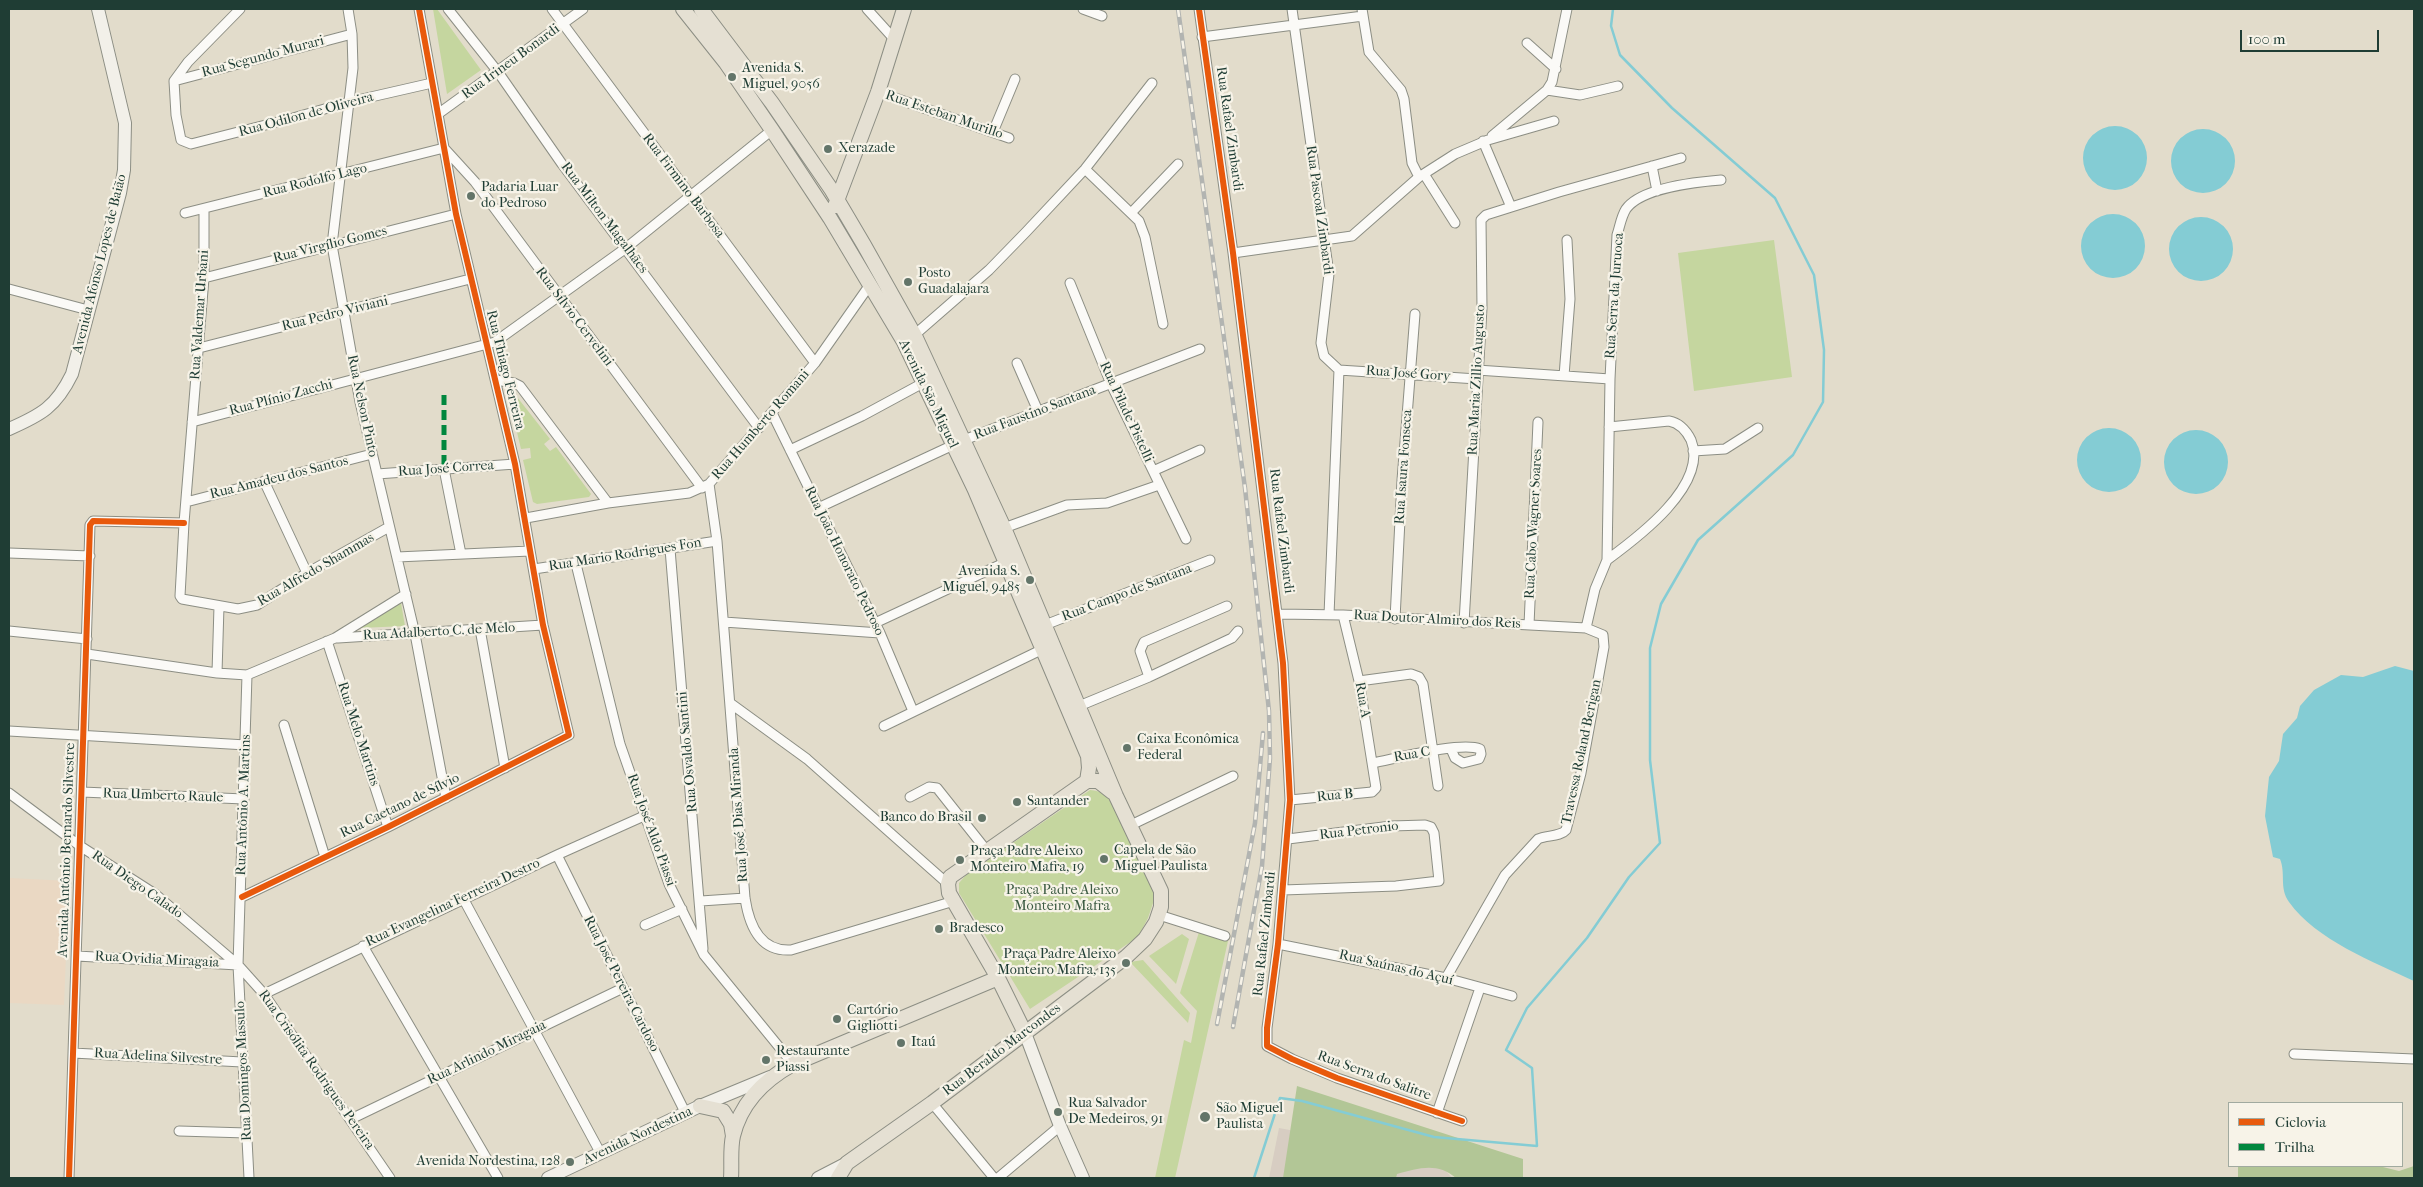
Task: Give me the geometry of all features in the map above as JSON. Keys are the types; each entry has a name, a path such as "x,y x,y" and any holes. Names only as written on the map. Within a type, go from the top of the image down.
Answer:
{"main road":[{"name":"Avenida São Miguel","path":"683,9 726,63 772,130 830,218 869,286 909,339 924,383 959,442 1006,562 1088,756 1087,781 1098,780 1104,783 1116,796"},
{"name":"Avenida São Miguel","path":"700,9 772,103 838,200 909,339 959,442 1004,528 1116,796 1161,891 1162,899 1159,915"},
{"path":"830,218 878,92 904,9"},
{"path":"1024,1033 998,978 954,901 948,884 950,877 1087,781"},
{"name":"Rua Beraldo Marcondes","path":"838,1178 847,1163 1126,957 1145,939 1159,915"},
{"path":"733,1136 746,1106 770,1077 793,1064 998,978"},
{"path":"700,1106 723,1110 728,1118 733,1136 731,1178"}],"street":[{"name":"Avenida Afonso Lopes de Baião","path":"9,429 35,418 49,408 62,394 72,374 120,193 126,138 122,112 98,9"},
{"path":"174,81 188,62 240,9"},
{"name":"Rua Nelson Pinto","path":"348,9 352,34 353,68 332,244 356,379 415,634 446,798"},
{"name":"Rua Thiago Ferreira","path":"419,9 456,214 515,464 526,518 543,625 568,736"},
{"name":"Rua Milton Magalhães","path":"448,9 498,72 759,428"},
{"name":"Rua Firmino Barbosa","path":"552,9 815,363"},
{"name":"Rua Irineu Bonardi","path":"438,114 583,9"},
{"path":"867,9 895,40"},
{"path":"1083,9 1102,16"},
{"name":"Rua Rafael Zimbardi","path":"1199,9 1233,253 1279,614 1290,800 1278,944 1267,1040 1267,1046 1277,1052"},
{"name":"Rua Pascoal Zimbardi","path":"1292,9 1329,274 1321,343 1324,356 1339,370"},
{"path":"1485,140 1547,90 1556,69 1567,9"},
{"path":"1202,37 1362,12 1369,52 1401,90 1404,99 1412,163 1455,223"},
{"name":"Rua Segundo Murari","path":"174,81 352,34"},
{"path":"1527,43 1556,69"},
{"path":"993,132 1016,79"},
{"name":"Rua Odilon de Oliveira","path":"174,81 176,115 181,140 186,143 197,143 349,102 432,83"},
{"path":"909,339 989,270 1086,169 1152,83"},
{"path":"1547,90 1560,94 1580,95 1618,86"},
{"name":"Rua Esteban Murillo","path":"878,92 1009,138"},
{"path":"1233,253 1345,238 1357,232 1422,175 1455,154 1485,140 1554,121"},
{"name":"Rua Plínio Zacchi","path":"192,422 488,346 502,338 626,248 772,130"},
{"path":"1485,140 1511,207"},
{"name":"Rua Rodolfo Lago","path":"185,213 444,148"},
{"name":"Rua Sílvio Cervelini","path":"444,148 475,182 559,297 706,486"},
{"name":"Rua Maria Zillio Augusto","path":"1464,623 1482,308 1481,220 1486,215 1559,192 1680,158"},
{"path":"1132,212 1178,164"},
{"path":"1652,166 1658,191"},
{"path":"1086,169 1132,212 1138,221 1144,237 1163,324"},
{"name":"Rua Serra da Juruoca","path":"1607,560 1610,380 1618,235 1622,216 1635,200 1658,191 1698,182 1721,180"},
{"name":"Rua Valdemar Urbani","path":"182,599 179,593 204,278 204,208"},
{"name":"Rua Virgílio Gomes","path":"204,278 456,214"},
{"path":"1564,376 1570,299 1567,240"},
{"name":"Rua Pedro Viviani","path":"199,348 470,279"},
{"name":"Rua Pilade Pistelli","path":"1070,283 1111,384 1186,539"},
{"name":"Rua Humberto Romani","path":"526,518 608,503 688,493 706,486 815,363 869,286"},
{"path":"9,289 88,310"},
{"name":"Rua Isaura Fonseca","path":"1395,619 1402,480 1415,314"},
{"name":"Rua Faustino Santana","path":"818,508 959,442 1200,349"},
{"path":"1018,363 1038,411"},
{"path":"1329,615 1339,370"},
{"name":"Rua José Gory","path":"1339,370 1411,375 1564,376 1610,380"},
{"path":"496,380 520,386 608,503"},
{"path":"790,450 862,416 924,383"},
{"name":"Rua João Honorato Pedroso","path":"772,413 880,633 913,710"},
{"path":"1591,629 1592,596 1607,560 1651,527 1677,496 1690,472 1693,451 1688,433 1678,423 1669,421 1609,427"},
{"name":"Rua Cabo Wagner Soares","path":"1529,625 1538,422"},
{"path":"1693,451 1725,449 1758,428"},
{"path":"1152,471 1200,450"},
{"name":"Rua Amadeu dos Santos","path":"186,502 372,454"},
{"name":"Rua José Correa","path":"377,474 515,464"},
{"path":"444,469 461,554"},
{"path":"264,481 307,573"},
{"path":"1004,528 1067,505 1107,503 1159,485"},
{"name":"Rua José Dias Miranda","path":"706,486 717,541 745,898 758,937 766,945 782,950 791,950 954,901"},
{"name":"Avenida Antônio Bernardo Silvestre","path":"69,1178 91,522 184,523"},
{"name":"Rua Alfredo Shammas","path":"182,599 238,609 257,605 307,573 389,527"},
{"name":"Rua Mario Rodrigues Fon","path":"534,569 717,541"},
{"name":"Rua Osvaldo Santini","path":"670,549 701,901 704,955"},
{"path":"397,557 530,551"},
{"path":"9,553 90,556"},
{"name":"Rua Campo de Santana","path":"1045,625 1210,560"},
{"path":"875,623 1006,562"},
{"name":"Rua José Aldo Piassi","path":"576,564 620,744 669,884 704,955 793,1064"},
{"path":"87,654 217,673 248,675 331,639 406,594"},
{"path":"217,673 219,606"},
{"path":"1150,677 1140,650 1144,642 1228,606"},
{"name":"Rua Doutor Almiro dos Reis","path":"1279,614 1343,615 1591,629"},
{"name":"Rua A","path":"1343,615 1359,681 1377,786"},
{"path":"724,622 880,633"},
{"name":"Rua Adalberto C. de Melo","path":"331,639 543,625"},
{"path":"480,629 505,768"},
{"name":"Travessa Roland Berigan","path":"1446,978 1505,875 1538,839 1563,834 1566,830 1581,774 1604,648 1603,634 1591,629"},
{"path":"9,631 87,639"},
{"path":"1079,706 1150,677 1232,638 1238,631"},
{"name":"Rua Melo Martins","path":"331,639 388,827"},
{"path":"884,726 913,710 1043,649"},
{"path":"1359,681 1411,674 1419,677 1424,684 1438,786"},
{"name":"Rua Antônio A. Martins","path":"238,965 242,897 248,675"},
{"path":"730,703 807,759 948,884"},
{"path":"284,725 325,857"},
{"path":"9,731 246,745"},
{"name":"Rua Caetano de Sílvio","path":"242,897 388,827 568,736"},
{"name":"Rua C","path":"1372,763 1451,749"},
{"path":"1131,825 1233,776"},
{"name":"Rua B","path":"1290,800 1372,792 1377,786"},
{"path":"910,797 929,787 937,788 987,851"},
{"name":"Rua Umberto Raule","path":"82,792 244,799"},
{"name":"Rua Diego Calado","path":"9,793 80,846 155,894 238,965"},
{"name":"Rua Evangelina Ferreira Destro","path":"264,994 556,855 644,816"},
{"name":"Rua Petronio","path":"1283,890 1396,886 1439,881 1434,833 1431,827 1425,825 1391,826 1288,839"},
{"name":"Rua José Pereira Cardoso","path":"556,855 686,1114"},
{"path":"701,901 745,898"},
{"path":"464,900 601,1154"},
{"path":"645,925 682,909"},
{"path":"1159,915 1225,936"},
{"name":"Rua Saúnas do Açuí","path":"1278,944 1446,978 1512,996"},
{"path":"363,946 498,1178"},
{"name":"Rua Ovidia Miragaia","path":"77,956 238,965"},
{"name":"Rua Crisólita Rodrigues Pereira","path":"238,965 264,994 351,1118 390,1178"},
{"name":"Rua Domingos Massulo","path":"238,965 250,1178"},
{"name":"Rua Arlindo Miragaia","path":"351,1118 623,988"},
{"name":"Rua Serra do Salitre","path":"1437,1113 1480,988"},
{"path":"1024,1033 1060,1126 1083,1178"},
{"name":"Rua Serra do Salitre","path":"1277,1052 1337,1078 1462,1121"},
{"name":"Rua Adelina Silvestre","path":"74,1053 242,1062"},
{"path":"2294,1054 2414,1059"},
{"name":"Avenida Nordestina","path":"549,1178 700,1106 770,1077"},
{"path":"932,1102 996,1178 1060,1126"},
{"path":"179,1131 247,1133"},
{"path":"818,1178 847,1163"}],"shaded area":[{"path":"9,878 69,881 64,1005 9,1003"},
{"path":"1279,1128 1434,1157 1452,1178 1269,1178"}],"green space":[{"path":"433,9 437,9 481,70 447,94"},
{"path":"1774,240 1792,377 1694,391 1678,253"},
{"path":"510,388 550,439 544,444 550,451 556,447 591,494 589,497 537,504 533,502 523,460 531,458 530,448 521,449 507,390"},
{"path":"401,603 405,626 360,628 368,621"},
{"name":"Praça Padre Aleixo Monteiro Mafra","path":"1090,790 1104,794 1114,804 1153,884 1154,900 1148,918 1138,937 1030,1009 959,893 959,883 966,875"},
{"path":"1199,932 1228,941 1175,1178 1155,1178 1184,1040 1191,1043 1197,1011 1180,993"},
{"path":"1182,934 1189,939 1176,984 1149,956"},
{"path":"1143,960 1190,1013 1188,1023 1130,962"},
{"path":"1297,1086 1523,1159 1523,1178 1456,1178 1442,1170 1428,1168 1397,1174 1396,1178 1283,1178"},
{"path":"2414,1166 2414,1178 2238,1178 2238,1167 2383,1167 2399,1171"}],"water":[{"path":"2115,126 2133,132 2141,140 2147,158 2141,176 2133,184 2115,190 2097,184 2089,176 2083,158 2089,140 2097,132"},
{"path":"2203,129 2221,135 2229,143 2235,161 2229,179 2221,187 2203,193 2185,187 2177,179 2171,161 2177,143 2185,135"},
{"path":"2113,214 2131,220 2139,228 2145,246 2139,264 2131,272 2113,278 2095,272 2087,264 2081,246 2087,228 2095,220"},
{"path":"2201,217 2219,223 2227,231 2233,249 2227,267 2219,275 2201,281 2183,275 2175,267 2169,249 2175,231 2183,223"},
{"path":"2109,428 2127,434 2135,442 2141,460 2135,478 2127,486 2109,492 2091,486 2083,478 2077,460 2083,442 2091,434"},
{"path":"2196,430 2214,436 2222,444 2228,462 2222,480 2214,488 2196,494 2178,488 2170,480 2164,462 2170,444 2178,436"},
{"path":"2395,666 2414,671 2414,981 2347,949 2314,928 2300,916 2286,897 2283,886 2282,865 2280,859 2273,857 2265,816 2269,777 2279,761 2283,734 2297,718 2300,706 2314,690 2341,675 2363,677"}],"waterway":[{"path":"1254,1178 1280,1098 1302,1101 1434,1137 1537,1146 1532,1068 1506,1050 1527,1008 1587,938 1629,877 1660,843 1650,760 1650,648 1661,604 1698,540 1793,455 1823,402 1824,350 1814,275 1775,198 1672,108 1620,55 1611,26 1613,9"}],"railway":[{"path":"1178,9 1245,488 1269,711 1270,758 1262,866 1233,1027"},
{"path":"1217,1024 1255,823 1263,733"}],"marked path":[{"path":"444,395 444,469"}],"cycle path":[{"path":"242,897 388,827 569,735 543,625 515,464 456,214 419,9"},
{"path":"1199,9 1233,253 1283,663 1290,800 1278,944 1267,1028 1267,1046 1337,1078 1462,1121"},
{"path":"69,1178 90,525 93,521 184,523"}],"place":[{"name":"Avenida S. Miguel, 9056","path":"732,77"},
{"name":"Xerazade","path":"828,149"},
{"name":"Padaria Luar do Pedroso","path":"471,196"},
{"name":"Posto Guadalajara","path":"908,282"},
{"name":"Avenida S. Miguel, 9485","path":"1030,580"},
{"name":"Caixa Econômica Federal","path":"1127,748"},
{"name":"Santander","path":"1017,802"},
{"name":"Banco do Brasil","path":"982,818"},
{"name":"Capela de São Miguel Paulista","path":"1104,859"},
{"name":"Praça Padre Aleixo Monteiro Mafra, 19","path":"960,860"},
{"name":"Bradesco","path":"939,929"},
{"name":"Praça Padre Aleixo Monteiro Mafra, 135","path":"1126,963"},
{"name":"Cartório Gigliotti","path":"837,1019"},
{"name":"Itaú","path":"901,1043"},
{"name":"Restaurante Piassi","path":"766,1060"},
{"name":"Rua Salvador De Medeiros, 91","path":"1058,1112"},
{"name":"São Miguel Paulista","path":"1205,1117"},
{"name":"Avenida Nordestina, 128","path":"570,1162"}]}
